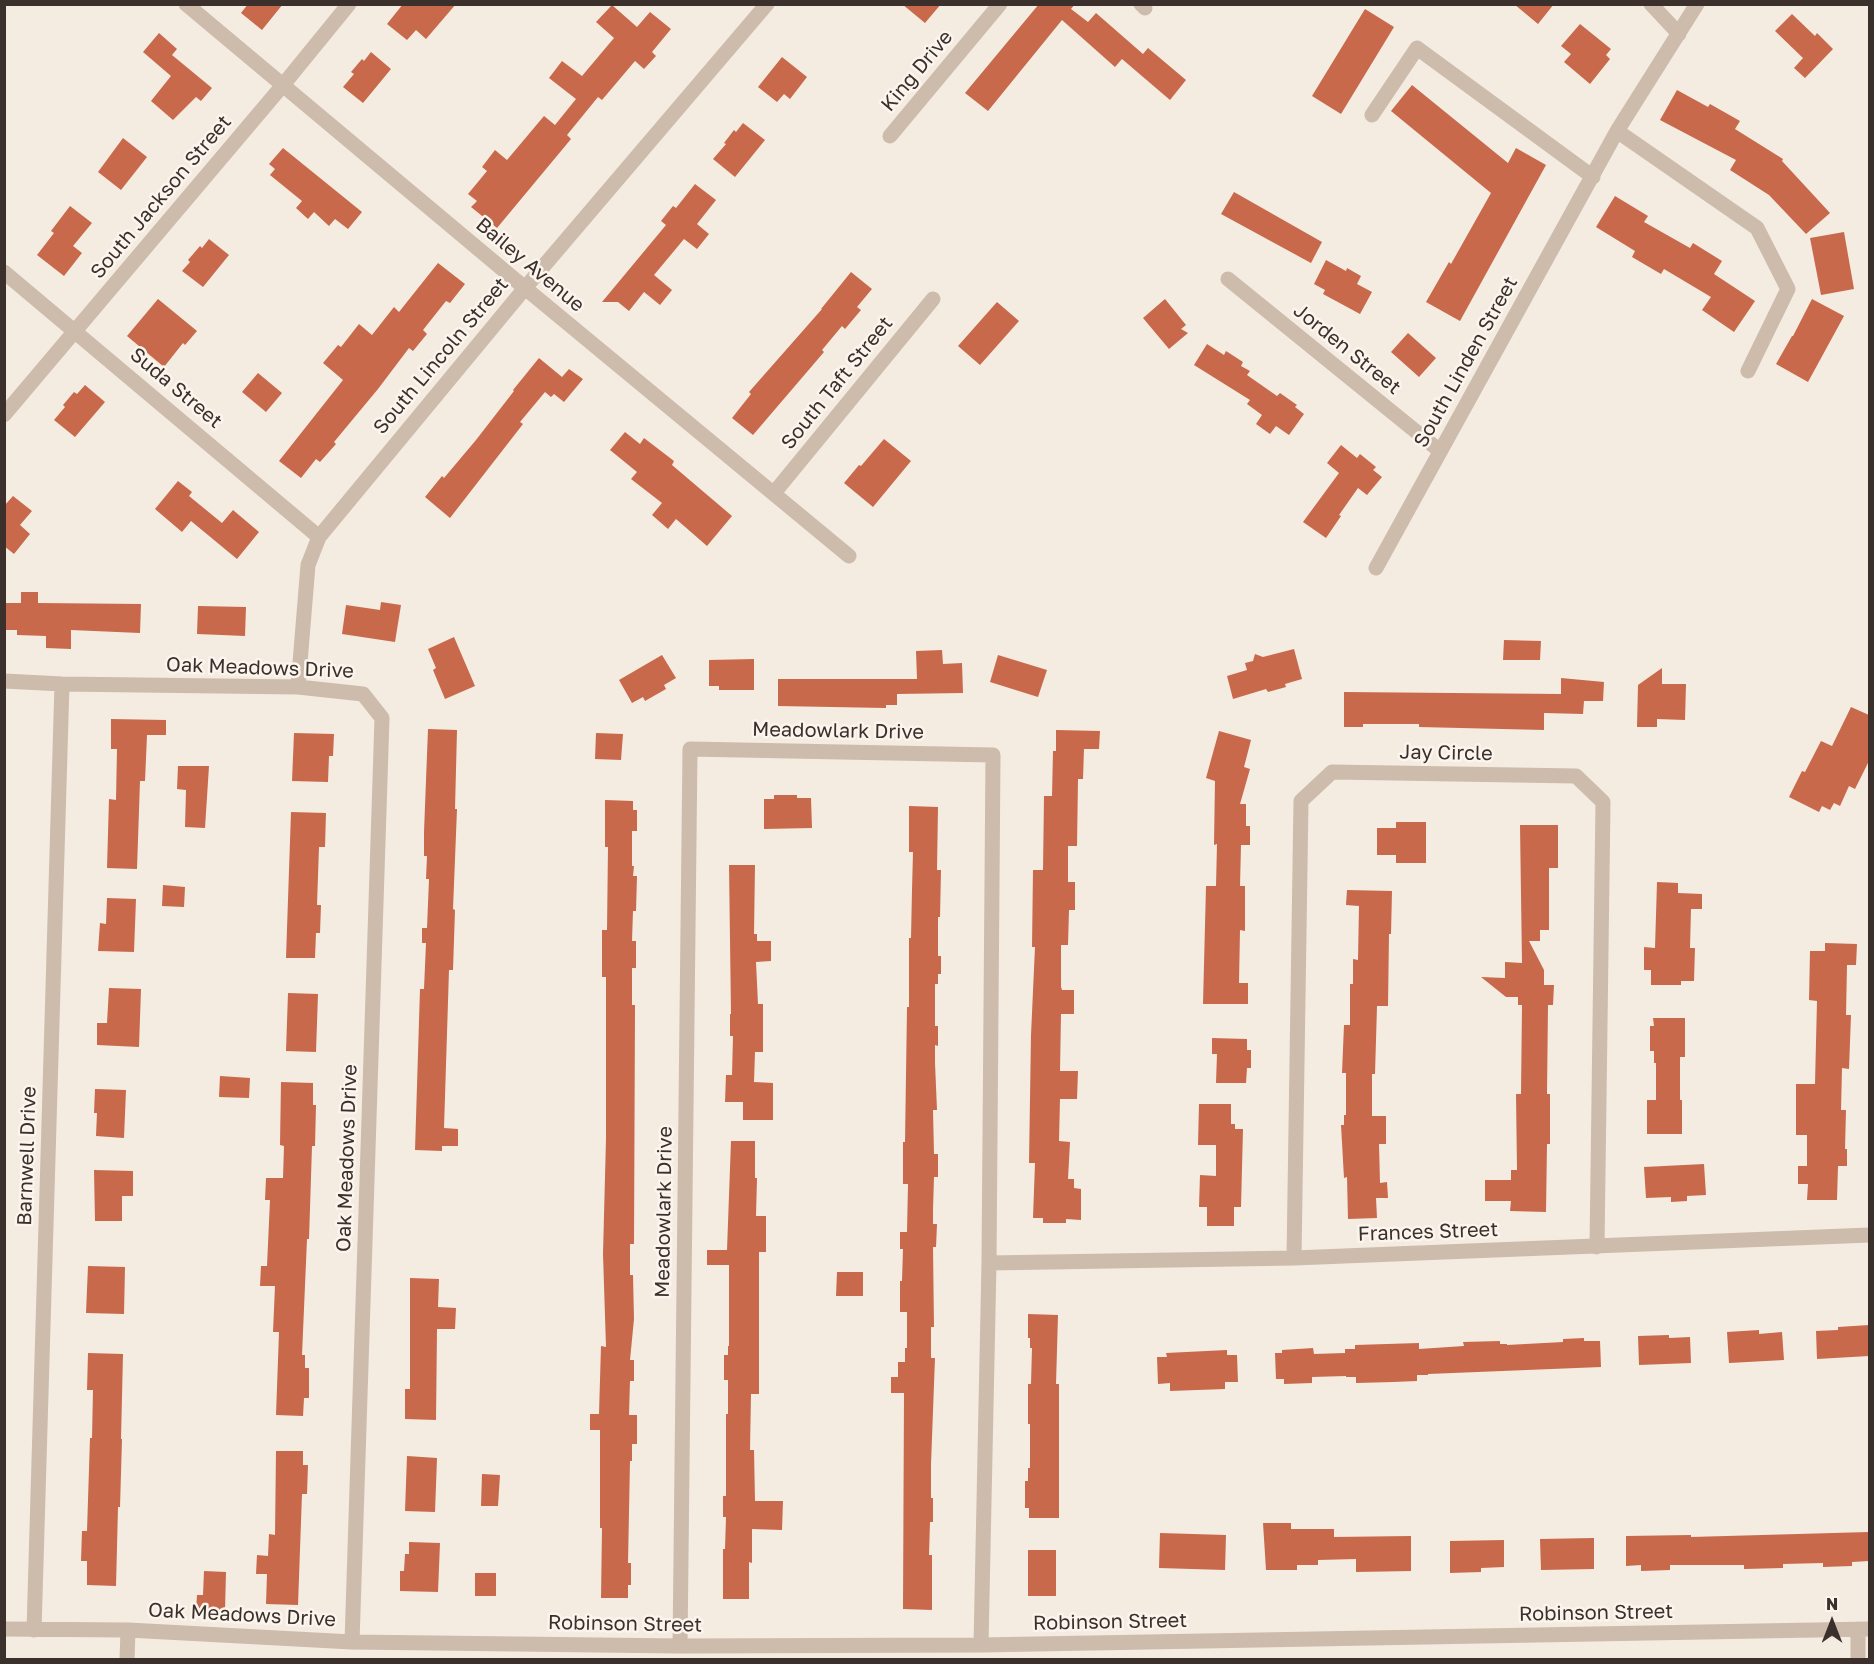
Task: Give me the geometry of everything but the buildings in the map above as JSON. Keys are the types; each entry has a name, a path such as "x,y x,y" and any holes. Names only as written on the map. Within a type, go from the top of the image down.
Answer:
{"street":[{"name":"Bailey Avenue","path":"186,4 849,555"},
{"name":"South Jackson Street","path":"4,415 283,85 348,4"},
{"name":"South Lincoln Street","path":"298,687 308,565 319,537 525,288 767,4"},
{"name":"King Drive","path":"890,136 1000,4"},
{"path":"1651,4 1679,34"},
{"name":"South Linden Street","path":"1376,568 1617,131 1697,4"},
{"path":"1372,115 1417,48 1593,177"},
{"path":"1617,131 1757,228 1788,289 1748,371"},
{"name":"Suda Street","path":"4,272 319,537"},
{"name":"Jorden Street","path":"1228,279 1440,451"},
{"name":"South Taft Street","path":"774,493 933,299"},
{"name":"Oak Meadows Drive","path":"4,681 62,684 298,687 363,694 382,718 352,1642 128,1630 4,1629"},
{"name":"Barnwell Drive","path":"34,1630 62,684"},
{"name":"Meadowlark Drive","path":"680,1646 690,749 993,755 989,1263 981,1645"},
{"name":"Jay Circle","path":"1294,1258 1301,801 1332,772 1576,776 1603,802 1597,1247"},
{"name":"Frances Street","path":"989,1263 1294,1258 1869,1235"},
{"path":"1858,1659 1864,1629"},
{"name":"Robinson Street","path":"352,1642 680,1646 981,1645 1864,1629"},
{"path":"127,1659 128,1630"}]}
